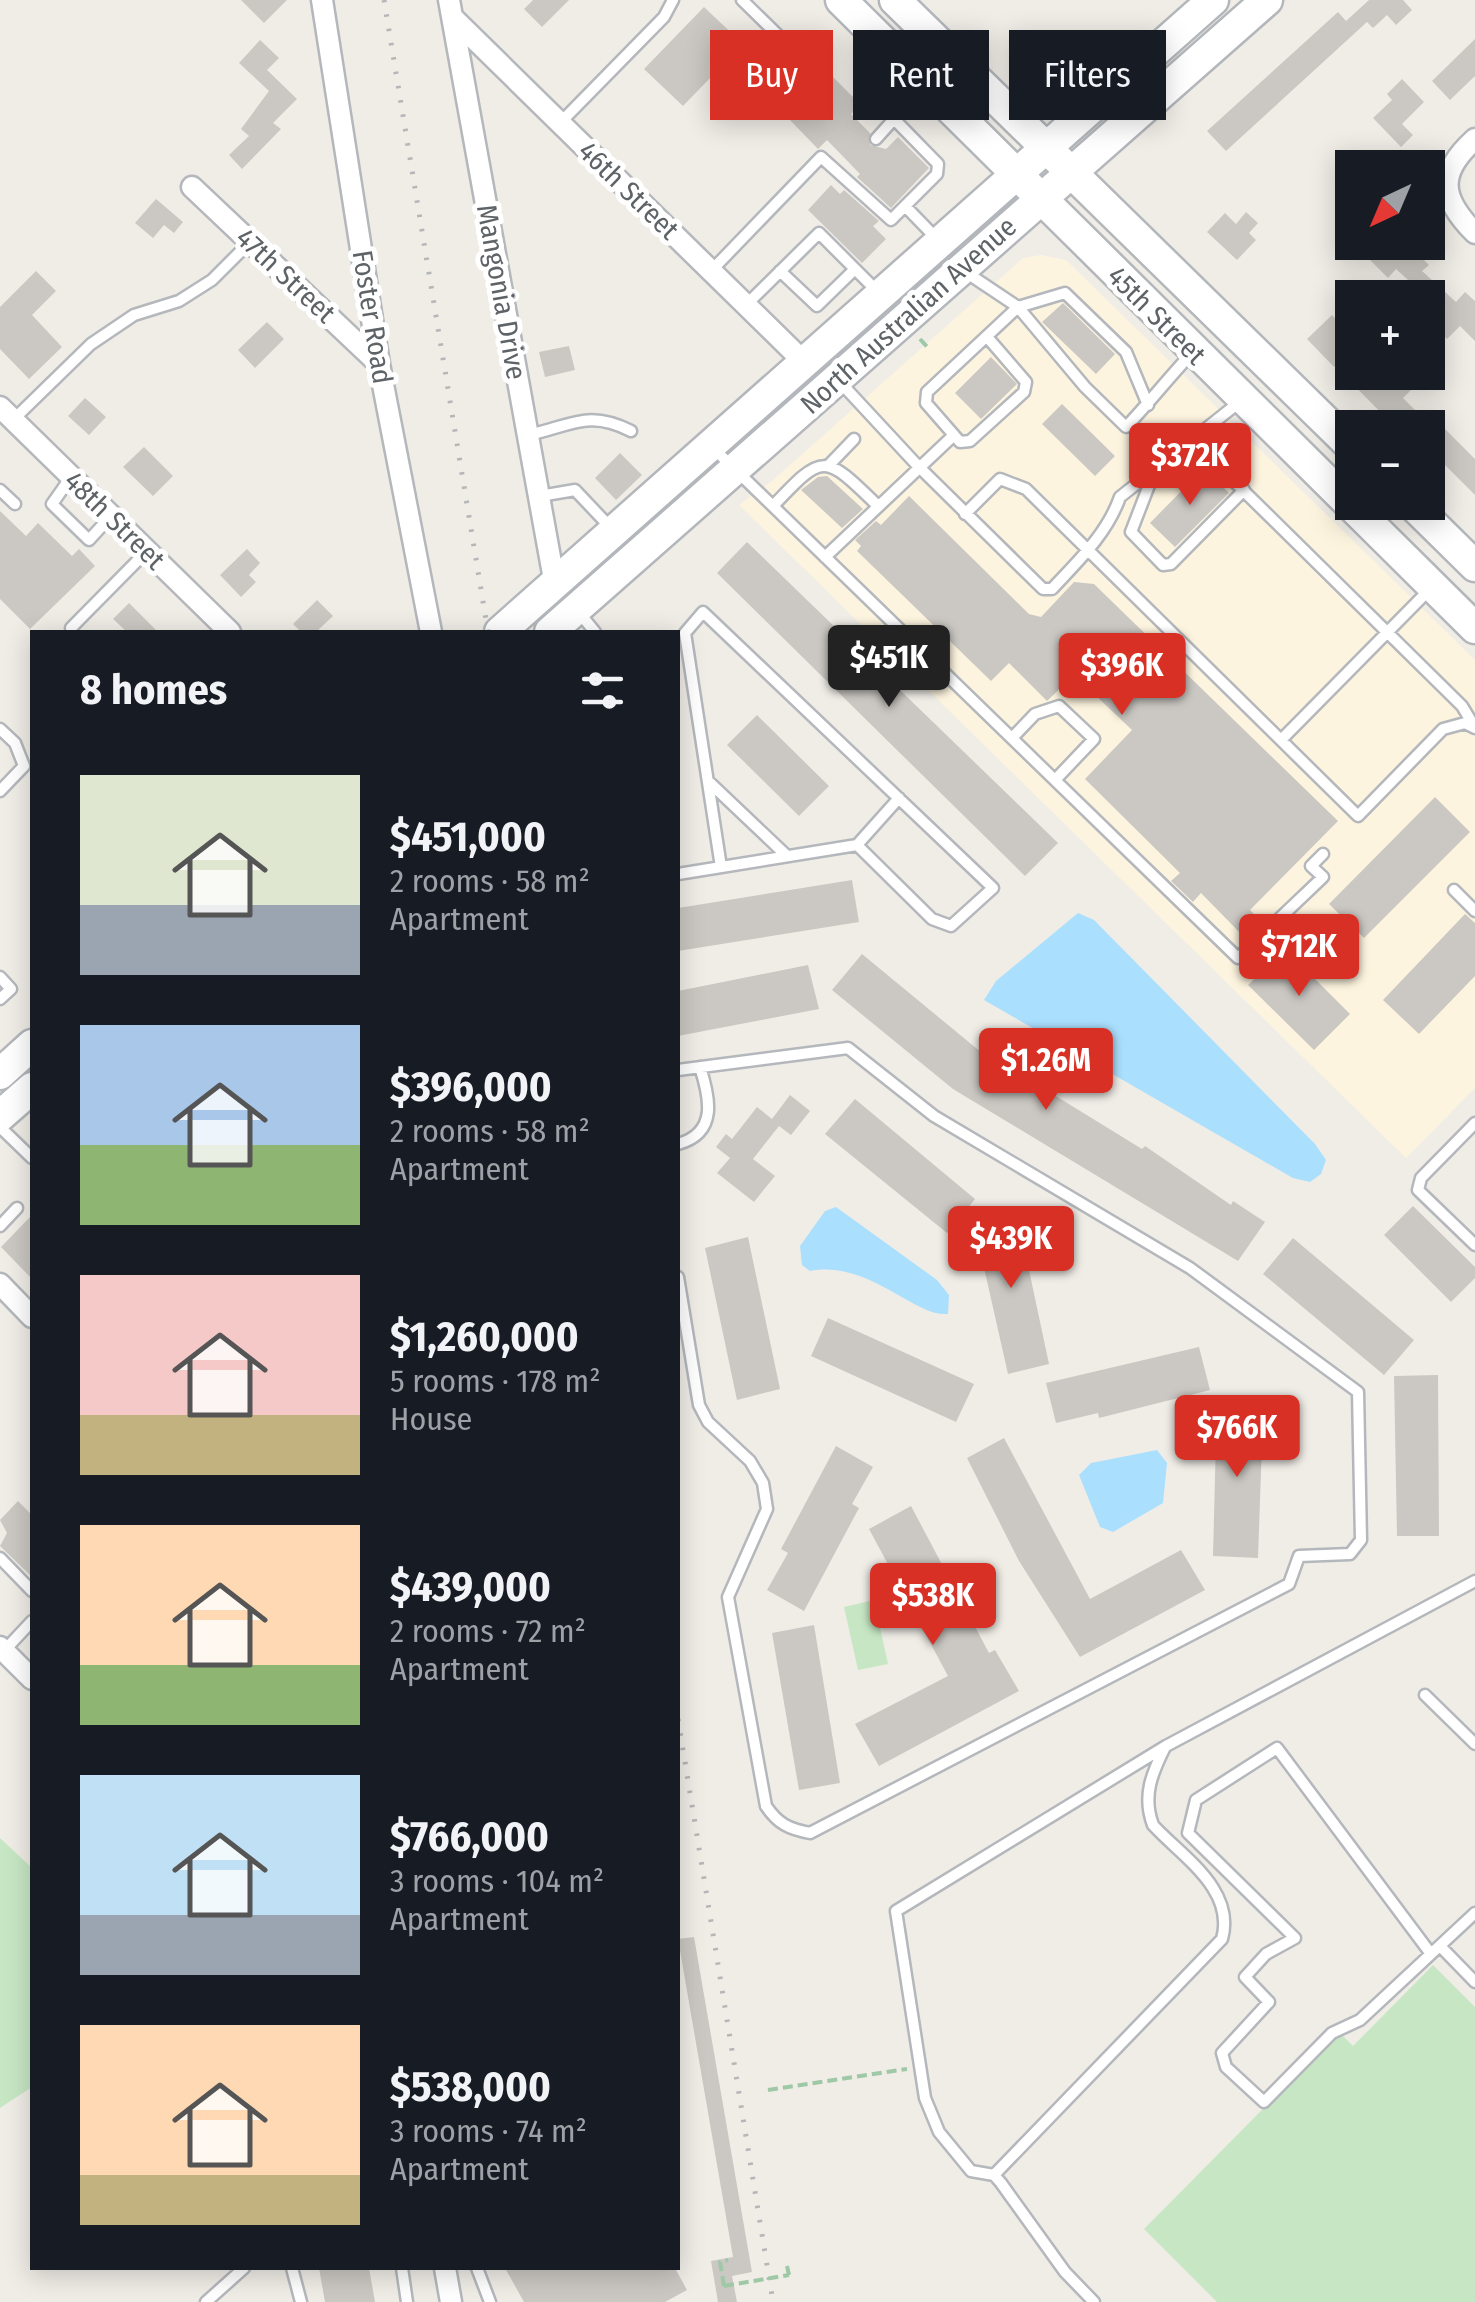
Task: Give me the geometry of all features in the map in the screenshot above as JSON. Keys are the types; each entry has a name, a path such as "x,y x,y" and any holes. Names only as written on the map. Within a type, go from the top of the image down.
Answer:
{"main road":[{"name":"45th Street","path":"842,0 872,30"},
{"name":"45th Street","path":"894,0 1335,430"},
{"name":"North Australian Avenue","path":"1059,161 1213,0"},
{"name":"North Australian Avenue","path":"571,626 734,469 837,378 951,256 1059,161 1267,0"},
{"name":"45th Street","path":"962,120 1475,628"},
{"name":"North Australian Avenue","path":"502,630 882,296 951,256"},
{"path":"1428,520 1475,566"},
{"path":"0,1074 30,1047"},
{"path":"0,1116 30,1090"}],"street":[{"name":"Foster Road","path":"322,0 380,364 431,630"},
{"name":"46th Street","path":"451,9 560,123 806,364"},
{"name":"Mangonia Drive","path":"451,9 554,585"},
{"path":"1475,139 1451,166 1447,193 1452,207 1475,232"},
{"name":"47th Street","path":"192,187 380,364"},
{"name":"48th Street","path":"7,414 228,630"},
{"path":"1,1286 30,1315"},
{"path":"2,1649 30,1678"},
{"path":"446,2270 451,2302"}],"lane":[{"path":"560,123 664,17 673,0"},
{"path":"742,0 773,30"},
{"path":"876,139 893,120"},
{"path":"712,271 821,157 891,220 937,174 938,164 895,120"},
{"path":"840,174 850,163"},
{"path":"905,206 951,256 1018,307 1085,387 1126,427 1194,352"},
{"path":"746,304 818,233 882,296"},
{"path":"7,414 60,374 91,344 134,315 179,300 212,280 250,242"},
{"path":"780,270 818,306 855,269"},
{"path":"988,338 1026,382 1024,392 970,441 960,442 925,398 1018,307 1066,293 1126,352 1148,404"},
{"path":"837,378 916,465 1044,590 1052,589 1112,520 1120,498 1191,439 1219,423 1243,400"},
{"path":"528,436 585,418 609,420 631,431"},
{"path":"825,556 916,465 954,434"},
{"path":"1191,439 1462,706 1475,727"},
{"path":"773,506 805,471 829,465 854,440"},
{"path":"712,446 1238,958 1323,877 1311,866 1323,854"},
{"path":"829,465 877,505"},
{"path":"1154,472 1131,532 1163,564 1171,564 1244,490"},
{"path":"71,476 52,504 88,540 111,516"},
{"path":"964,514 1000,479 1026,489 1358,816 1443,730 1465,723 1475,727"},
{"path":"0,490 15,504"},
{"path":"539,496 575,490 614,532"},
{"path":"71,628 147,551"},
{"path":"554,585 571,626"},
{"path":"554,585 571,626"},
{"path":"1280,740 1432,586"},
{"path":"721,867 685,633 703,612 993,888 951,926 932,919 857,845"},
{"path":"1012,738 1035,714 1059,706 1094,739 1055,780"},
{"path":"0,729 14,743 24,766 0,791"},
{"path":"708,780 787,856"},
{"path":"680,874 857,845 899,798"},
{"path":"1454,890 1475,912"},
{"path":"0,977 12,988 0,999"},
{"path":"680,1070 848,1048 934,1116 1190,1268 1358,1392 1361,1540 1350,1554 1299,1556 1289,1584 810,1833 793,1830 776,1820 766,1806 728,1597 768,1509 762,1483 750,1461 708,1422 700,1405 680,1289"},
{"path":"680,1143 701,1132 710,1114 700,1067"},
{"path":"1475,1123 1420,1178 1418,1190 1475,1244"},
{"path":"0,1127 30,1156"},
{"path":"0,1226 17,1208"},
{"path":"0,1558 30,1588"},
{"path":"1094,2302 1065,2272 994,2175 971,2171 939,2132 925,2098 896,1911 1166,1746 1475,1581"},
{"path":"2,1649 30,1623"},
{"path":"1424,1695 1475,1744"},
{"path":"994,2175 1222,1938 1222,1916 1214,1889 1149,1814 1150,1782 1166,1746"},
{"path":"1475,1914 1436,1950 1360,2020 1332,2033 1264,2102 1226,2068 1222,2053 1269,2002 1245,1977 1266,1954 1296,1938 1188,1833 1196,1800 1277,1748 1436,1950 1475,1982"},
{"path":"1464,1971 1475,1961"},
{"path":"206,2302 242,2270"},
{"path":"293,2270 301,2302"},
{"path":"402,2270 407,2302"},
{"path":"478,2270 490,2302"}],"path":[{"path":"920,339 929,350"},
{"path":"768,2090 919,2067"},
{"path":"728,2260 720,2262 724,2286 789,2275 787,2266"}],"shaded area":[{"path":"1041,255 1066,260 1475,660 1475,1088 1406,1158 739,505 772,481 1023,258"}],"green space":[{"path":"874,1600 888,1664 858,1670 844,1607"},
{"path":"0,1838 30,1866 30,2088 0,2108"},
{"path":"1433,1965 1475,2007 1475,2302 1217,2302 1144,2229 1339,2032 1353,2046"}],"water":[{"path":"1078,913 1094,920 1315,1144 1326,1160 1321,1174 1310,1182 1293,1178 984,1000 996,981"},
{"path":"836,1207 937,1280 949,1295 948,1314 934,1313 852,1274 810,1271 802,1265 800,1246 825,1211"},
{"path":"1157,1450 1167,1463 1163,1503 1113,1532 1100,1527 1079,1475 1091,1463"}],"building":[{"path":"241,0 287,0 264,23"},
{"path":"533,0 569,0 542,27 524,9"},
{"path":"1369,0 1403,0 1412,10 1396,25 1387,15 1373,28 1367,22 1226,151 1207,131 1338,12 1346,21"},
{"path":"704,7 728,30 710,30 710,78 683,106 644,69"},
{"path":"1475,39 1475,76 1450,100 1432,81"},
{"path":"260,40 279,58 267,70 297,99 273,123 281,129 242,169 229,155 249,136 241,129 269,91 239,63"},
{"path":"833,77 853,97 853,120 870,133 870,145 886,149 898,137 929,168 891,208 857,177 860,174 827,140 818,149 790,120 833,120"},
{"path":"1402,79 1424,102 1402,124 1413,135 1401,147 1373,118 1392,100 1387,94"},
{"path":"831,185 840,194 844,190 879,221 873,226 886,239 862,263 808,210"},
{"path":"156,199 183,222 174,233 164,225 153,238 135,223"},
{"path":"1246,212 1258,223 1249,233 1256,240 1237,260 1207,232 1225,213 1236,224"},
{"path":"1370,260 1424,260 1429,265 1422,271 1432,280 1408,280 1396,269 1388,278"},
{"path":"36,271 56,291 32,315 62,347 29,379 0,349 0,307"},
{"path":"1445,292 1456,302 1465,292 1475,301 1475,341 1460,326 1447,339"},
{"path":"1063,303 1115,354 1096,374 1042,322"},
{"path":"1332,315 1334,367 1307,339"},
{"path":"267,322 284,339 255,368 238,350"},
{"path":"569,346 575,370 545,377 539,352"},
{"path":"991,357 1017,384 981,419 955,393"},
{"path":"1359,390 1411,390 1403,398 1415,410 1378,410"},
{"path":"85,398 106,417 89,435 68,416"},
{"path":"1062,404 1115,456 1095,476 1042,424"},
{"path":"1445,429 1475,459 1475,495 1445,465"},
{"path":"144,447 173,476 153,496 123,467"},
{"path":"620,453 642,475 616,500 595,478"},
{"path":"1204,468 1229,493 1175,547 1150,523"},
{"path":"827,476 863,509 842,528 801,490 818,477"},
{"path":"909,496 1029,614 1041,617 1074,582 1094,584 1338,821 1250,910 1261,921 1245,938 1201,893 1193,902 1171,881 1180,873 1085,779 1132,730 1074,675 1047,701 1009,663 991,681 857,551 861,546 855,540 876,521 881,525"},
{"path":"0,511 26,536 38,523 72,556 79,549 95,566 30,629 0,599"},
{"path":"747,542 1058,843 1025,876 717,573"},
{"path":"247,549 260,563 249,575 256,582 241,597 220,575"},
{"path":"317,600 333,616 318,630 299,630 293,624"},
{"path":"129,603 156,630 125,630 113,619"},
{"path":"757,715 829,786 799,816 727,745"},
{"path":"1435,797 1470,832 1364,938 1329,904"},
{"path":"852,880 859,922 680,951 680,908"},
{"path":"1465,914 1475,923 1475,976 1419,1034 1383,1000"},
{"path":"1285,949 1350,1014 1314,1050 1248,985"},
{"path":"862,954 999,1067 1002,1063 1142,1149 1145,1146 1231,1205 1233,1201 1265,1222 1238,1261 953,1089 832,990"},
{"path":"808,965 819,1009 680,1036 680,991"},
{"path":"790,1095 810,1111 791,1135 779,1126 753,1159 775,1176 754,1202 717,1173 730,1158 716,1147 726,1134 732,1139 757,1107 772,1119"},
{"path":"855,1099 975,1199 947,1233 825,1134"},
{"path":"1413,1206 1475,1267 1475,1278 1451,1302 1384,1235"},
{"path":"1016,1209 1049,1364 1008,1374 973,1219"},
{"path":"30,1217 30,1277 1,1247"},
{"path":"748,1237 780,1389 737,1400 705,1248"},
{"path":"1293,1238 1414,1340 1384,1375 1263,1274"},
{"path":"828,1318 974,1384 956,1422 811,1356"},
{"path":"1199,1347 1210,1390 1099,1418 1098,1413 1056,1423 1046,1383"},
{"path":"1438,1375 1439,1536 1397,1536 1394,1376"},
{"path":"1217,1398 1258,1400 1256,1443 1262,1443 1258,1558 1213,1556"},
{"path":"1004,1438 1090,1599 1181,1550 1205,1590 1080,1657 1019,1561 967,1458"},
{"path":"836,1446 873,1467 852,1504 859,1508 804,1611 767,1590 788,1553 781,1549"},
{"path":"18,1501 30,1513 30,1575 0,1546 7,1533 0,1520"},
{"path":"911,1506 989,1653 995,1650 1019,1691 879,1766 855,1724 948,1676 869,1529"},
{"path":"814,1625 840,1783 799,1790 772,1633"},
{"path":"694,1937 752,2272 732,2276 737,2302 718,2302 711,2261 733,2257 680,1939"},
{"path":"319,2270 369,2270 375,2302 325,2302"},
{"path":"506,2270 676,2270 687,2290 665,2302 524,2302"}],"railway":[{"path":"384,0 488,630"},
{"path":"680,1731 773,2302"}]}
